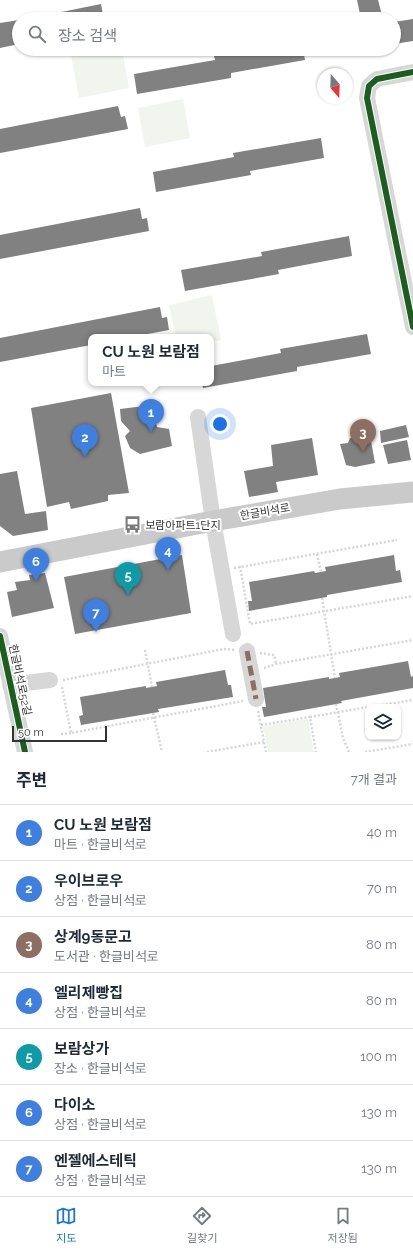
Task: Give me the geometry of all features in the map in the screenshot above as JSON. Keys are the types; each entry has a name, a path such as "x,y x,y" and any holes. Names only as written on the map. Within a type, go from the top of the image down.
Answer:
{"main road":[{"name":"한글비석로","path":"0,562 213,521 340,499 413,492"}],"street":[{"path":"413,72 377,79 370,86 367,98 413,327"},
{"path":"198,417 213,521 234,634"},
{"name":"한글비석로52길","path":"0,636 25,752"},
{"path":"247,651 256,699"},
{"path":"10,685 50,680"}],"path":[{"path":"397,540 240,566 250,624 413,596"},
{"path":"317,554 321,572"},
{"path":"322,598 335,678"},
{"path":"250,673 276,664 413,640"},
{"path":"70,733 61,680 224,649 274,655 276,664"},
{"path":"144,650 152,687"},
{"path":"61,734 256,699 266,752"},
{"path":"388,704 413,700"},
{"path":"336,704 349,752"},
{"path":"261,725 306,719 310,717 365,708"},
{"path":"153,713 162,752"},
{"path":"310,717 316,752"},
{"path":"207,752 264,742"},
{"path":"364,752 413,744"}],"shaded area":[{"path":"71,56 123,56 129,88 79,98"},
{"path":"183,99 190,138 145,147 138,108"},
{"path":"212,295 221,340 214,341 214,334 175,334 169,305"},
{"path":"308,719 314,752 268,752 263,726"}],"building":[{"path":"357,0 378,0 381,12 360,12"},
{"path":"101,4 102,12 62,12"},
{"path":"413,19 413,41 401,43 401,21"},
{"path":"12,21 12,45 0,48 0,23"},
{"path":"214,56 304,56 305,60 231,73 231,78 137,94 134,74 215,60"},
{"path":"118,106 121,117 125,116 128,129 0,153 0,129"},
{"path":"321,138 324,158 250,171 251,175 156,192 153,172 234,157 233,153"},
{"path":"140,208 142,219 147,218 149,231 0,259 0,235"},
{"path":"349,236 352,256 278,270 279,274 185,291 181,270 262,256 261,252"},
{"path":"160,307 162,318 167,317 169,330 148,334 88,334 88,346 0,362 0,338"},
{"path":"367,334 371,354 297,367 297,371 203,388 203,386 214,386 214,365 281,353 280,349"},
{"path":"111,393 129,493 108,495 108,501 71,509 69,502 47,507 31,408"},
{"path":"152,405 157,427 169,429 172,446 140,454 130,448 125,436 130,431 121,421 120,409"},
{"path":"406,425 409,437 381,443 380,431"},
{"path":"370,435 375,463 355,467 346,465 340,444 348,443 350,438"},
{"path":"312,438 318,475 276,482 278,492 249,497 244,471 273,466 271,445"},
{"path":"407,440 411,460 388,464 383,445"},
{"path":"17,471 25,514 46,511 48,530 13,536 0,526 0,474"},
{"path":"182,555 191,613 75,634 64,577"},
{"path":"394,555 396,571 400,570 402,582 249,611 248,601 252,601 249,582 314,571 315,573 326,571 325,567"},
{"path":"45,573 54,608 12,617 7,592 17,590 15,582 30,580 29,575"},
{"path":"408,661 411,677 413,676 413,688 264,717 262,707 266,707 263,688 329,677 329,679 340,677 339,673"},
{"path":"225,670 228,685 231,685 233,697 158,709 159,712 81,725 79,716 83,715 80,697 146,686 146,688 157,686 156,682"}],"marked path":[{"path":"247,651 256,699"}],"cycle path":[{"path":"413,72 377,79 369,86 367,98 413,327"},
{"path":"0,636 25,752"}],"place":[{"name":"CU 노원 보람점","path":"151,432"},
{"name":"상계9동문고","path":"363,452"},
{"name":"우이브로우","path":"85,457"},
{"name":"보람아파트1단지","path":"132,525"},
{"name":"엘리제빵집","path":"168,570"},
{"name":"다이소","path":"36,581"},
{"name":"보람상가","path":"128,595"},
{"name":"엔젤에스테틱","path":"96,632"}]}
